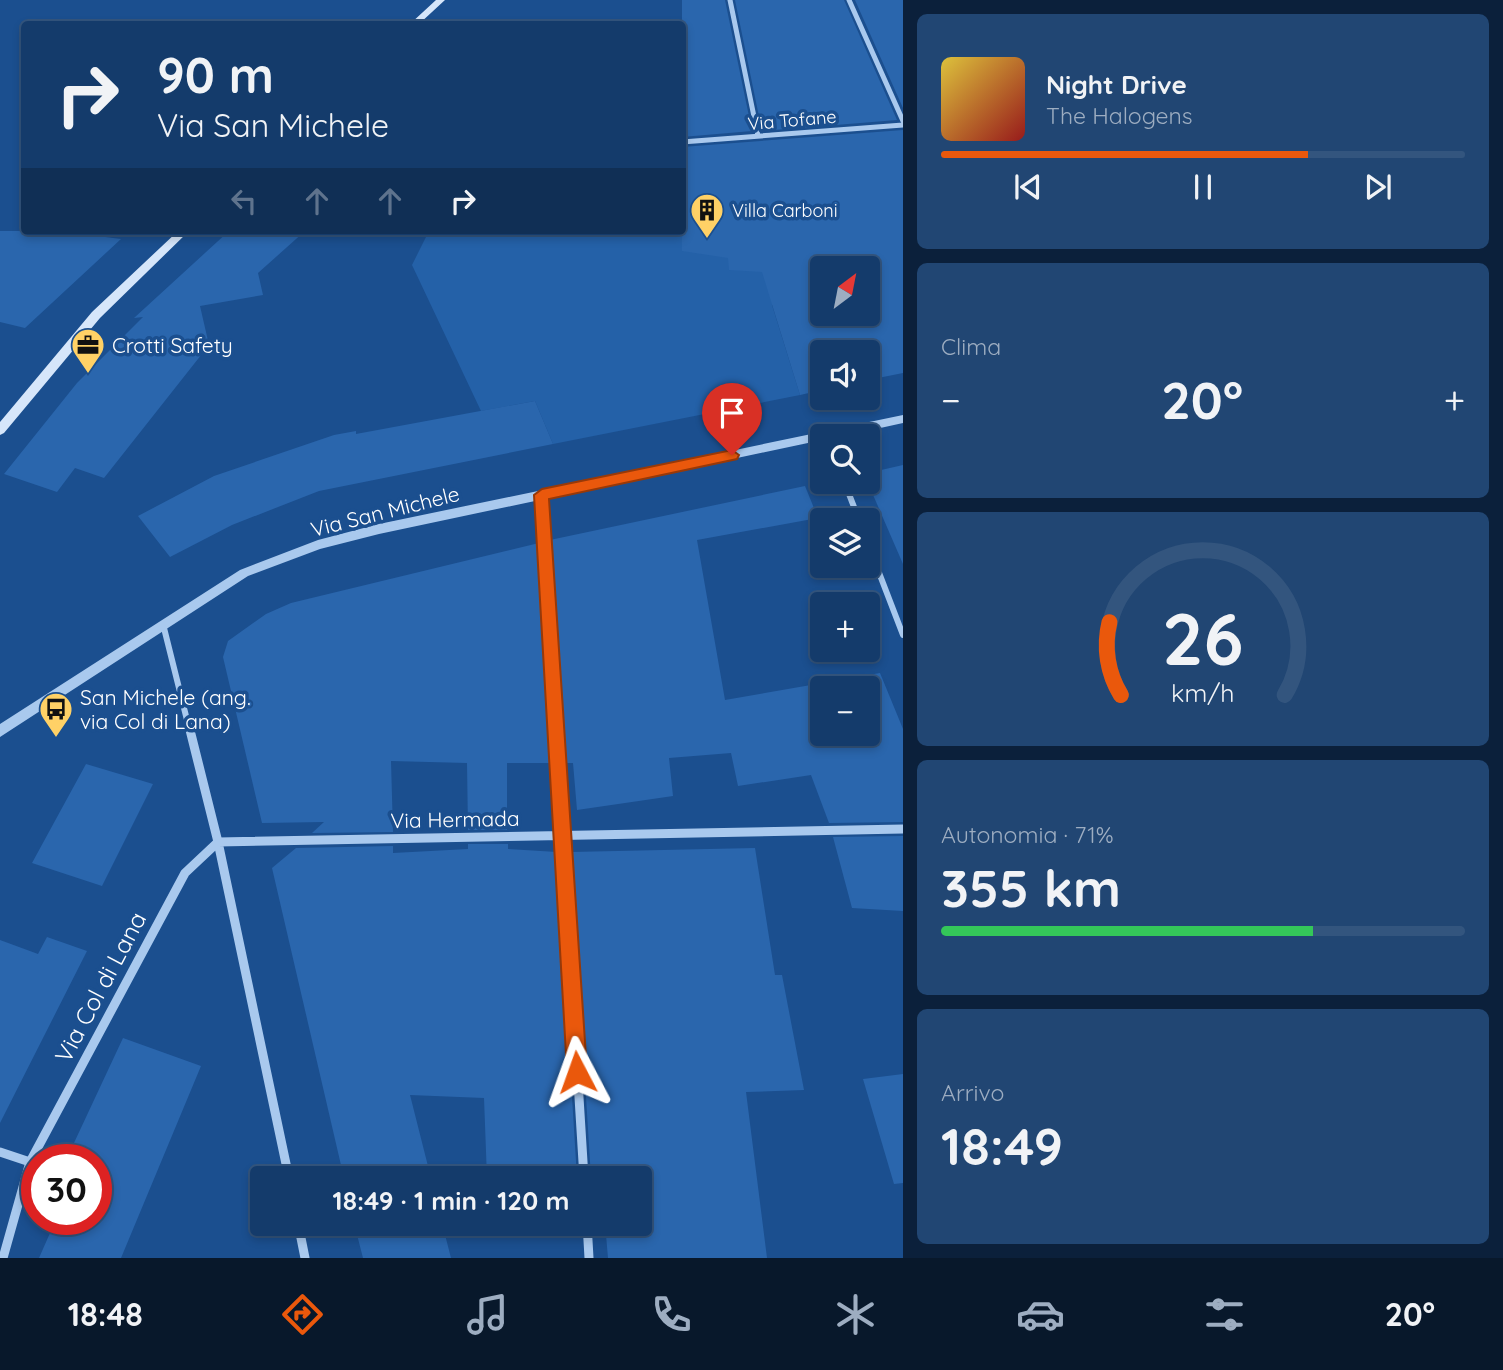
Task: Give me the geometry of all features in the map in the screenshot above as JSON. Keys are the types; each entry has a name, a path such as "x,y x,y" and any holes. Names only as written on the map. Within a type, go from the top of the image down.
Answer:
{"main road":[{"path":"417,21 441,0"},
{"path":"0,430 96,315 180,235"}],"street":[{"path":"849,0 903,123"},
{"path":"730,1 758,136"},
{"name":"Via Tofane","path":"686,142 903,123"},
{"name":"Via San Michele","path":"880,424 903,419"},
{"name":"Via San Michele","path":"0,732 244,573 318,545 379,529 810,439"},
{"path":"542,495 583,1166"},
{"path":"880,575 903,635"},
{"path":"163,624 218,842 286,1166"},
{"name":"Via Hermada","path":"218,842 903,829"},
{"name":"Via Col di Lana","path":"40,1144 185,873 218,842"},
{"path":"0,1152 21,1159"},
{"name":"Via Col di Lana","path":"3,1258 21,1194"},
{"path":"301,1236 305,1258"},
{"path":"588,1236 589,1258"}],"shaded area":[{"path":"686,232 810,265 810,303 772,305 800,395 553,444 535,401 481,411 412,265 427,235 686,235"}],"building":[{"path":"682,0 725,0 752,131 686,137 686,21 682,21"},
{"path":"735,0 844,0 897,120 762,131"},
{"path":"855,0 903,0 903,108"},
{"path":"903,130 903,373 880,378 880,340 810,340 810,393 800,395 762,272 729,270 728,258 682,251 682,235 686,235 686,147"},
{"path":"0,231 21,231 21,235 90,235 121,239 25,328 0,322"},
{"path":"225,235 301,235 258,273 263,295 200,306 209,345 104,478 75,468 57,492 4,474 77,383 143,317 134,318"},
{"path":"535,401 553,444 319,491 232,525 170,557 138,516 214,476 334,435 356,431 356,434"},
{"path":"903,465 903,564 873,494 880,494 880,470"},
{"path":"805,486 814,508 810,508 810,519 697,540 725,700 810,685 810,746 880,746 880,676 863,676 880,673 903,729 903,822 829,823 811,775 738,786 731,753 669,758 673,796 577,810 573,763 565,763 550,540"},
{"path":"539,543 551,763 507,763 507,830 468,830 467,763 391,761 393,832 312,833 324,822 262,823 223,657 228,641 266,614 291,603"},
{"path":"86,764 153,784 102,886 32,863"},
{"path":"903,836 903,911 852,908 833,837"},
{"path":"468,844 508,844 508,849 557,852 576,1166 487,1166 484,1098 410,1095 428,1166 341,1166 272,868 296,848 393,846 393,853 468,849"},
{"path":"755,848 775,975 782,975 804,1090 746,1092 767,1258 608,1258 606,1236 652,1236 652,1166 590,1166 571,852"},
{"path":"47,937 87,951 0,1123 0,940 38,954"},
{"path":"123,1038 201,1066 121,1258 39,1258 49,1235 112,1235 112,1144 73,1144"},
{"path":"903,1074 903,1183 894,1184 863,1079"},
{"path":"357,1236 445,1236 451,1258 363,1258"}],"place":[{"name":"Villa Carboni","path":"707,240"},
{"name":"Crotti Safety","path":"88,375"},
{"name":"San Michele (ang. via Col di Lana)","path":"56,739"}],"route":[{"path":"577,1072 542,495 732,455"}]}
